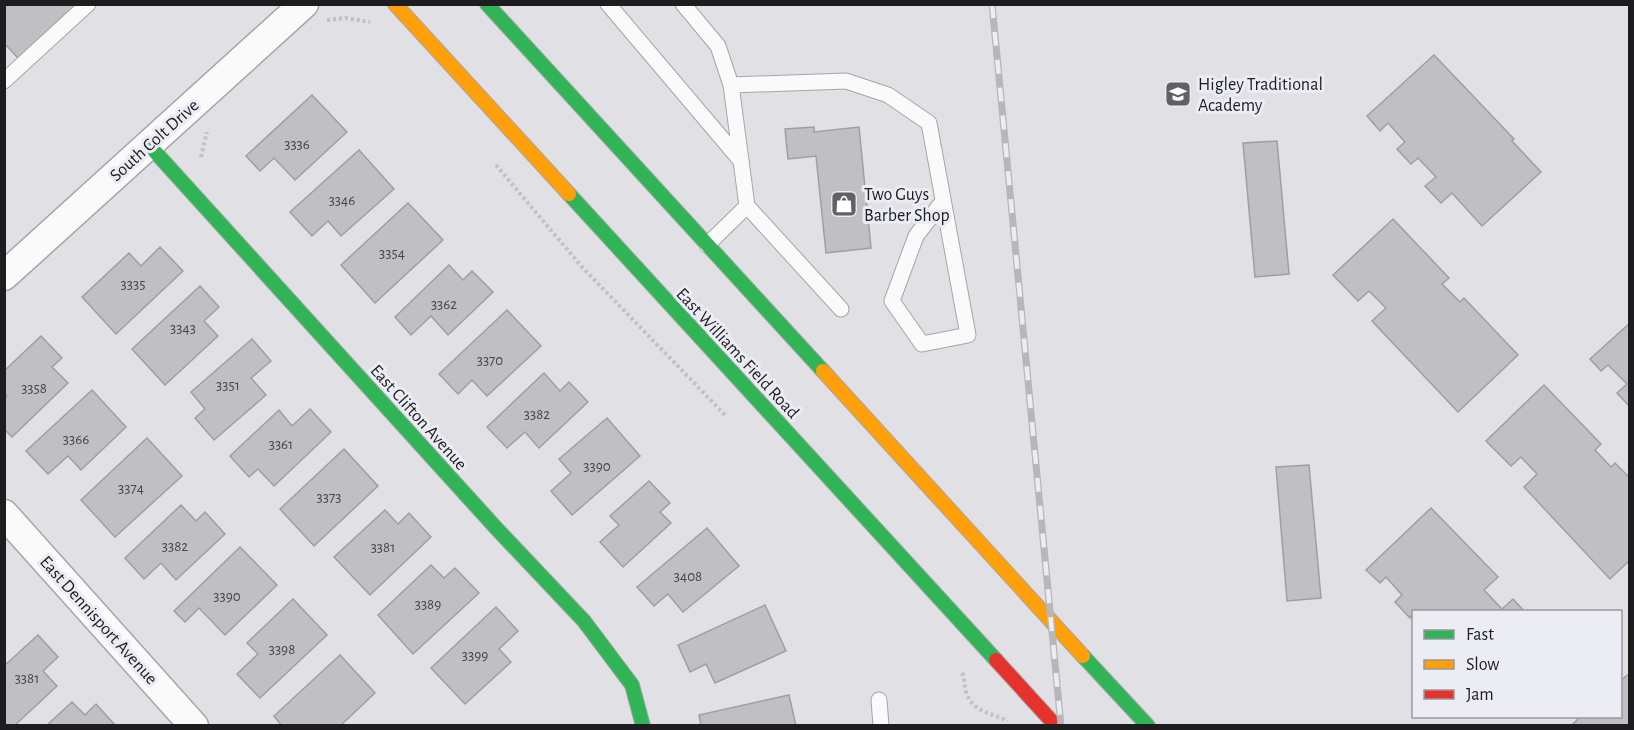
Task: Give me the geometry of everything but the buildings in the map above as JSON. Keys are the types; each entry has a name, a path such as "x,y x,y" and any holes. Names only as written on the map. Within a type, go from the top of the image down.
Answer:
{"main road":[{"name":"East Williams Field Road","path":"395,4 1056,726"},
{"path":"488,4 1148,726"},
{"name":"East Clifton Avenue","path":"148,144 496,528 584,621 632,685 643,726"}],"street":[{"name":"South Colt Drive","path":"4,276 148,144 313,15"},
{"name":"East Dennisport Avenue","path":"4,514 194,726"}],"lane":[{"path":"4,81 88,4"},
{"path":"608,4 741,161"},
{"path":"683,4 718,46 731,85 747,206 841,309"},
{"path":"731,85 846,81 888,95 929,123 968,335 922,344 892,301 916,236 943,201"},
{"path":"707,245 747,206"},
{"path":"879,700 881,726"}],"path":[{"path":"313,15 329,19 346,18 370,22 378,31"},
{"path":"200,160 209,125"},
{"path":"489,156 582,267 727,417"},
{"path":"958,666 964,675 966,693 974,706 988,715 1004,719 1015,726"}],"railway":[{"path":"992,4 1061,726"}],"traffic: fast":[{"path":"487,4 823,371"},
{"path":"148,144 496,528 584,621 632,685 643,726"},
{"path":"569,194 996,660"},
{"path":"1083,656 1148,726"}],"traffic: slow":[{"path":"395,4 569,194"},
{"path":"823,371 1083,656"}],"traffic: jam":[{"path":"996,660 1056,726"}],"place":[{"name":"Higley Traditional Academy","path":"1178,94"},
{"name":"Two Guys Barber Shop","path":"844,204"}]}
